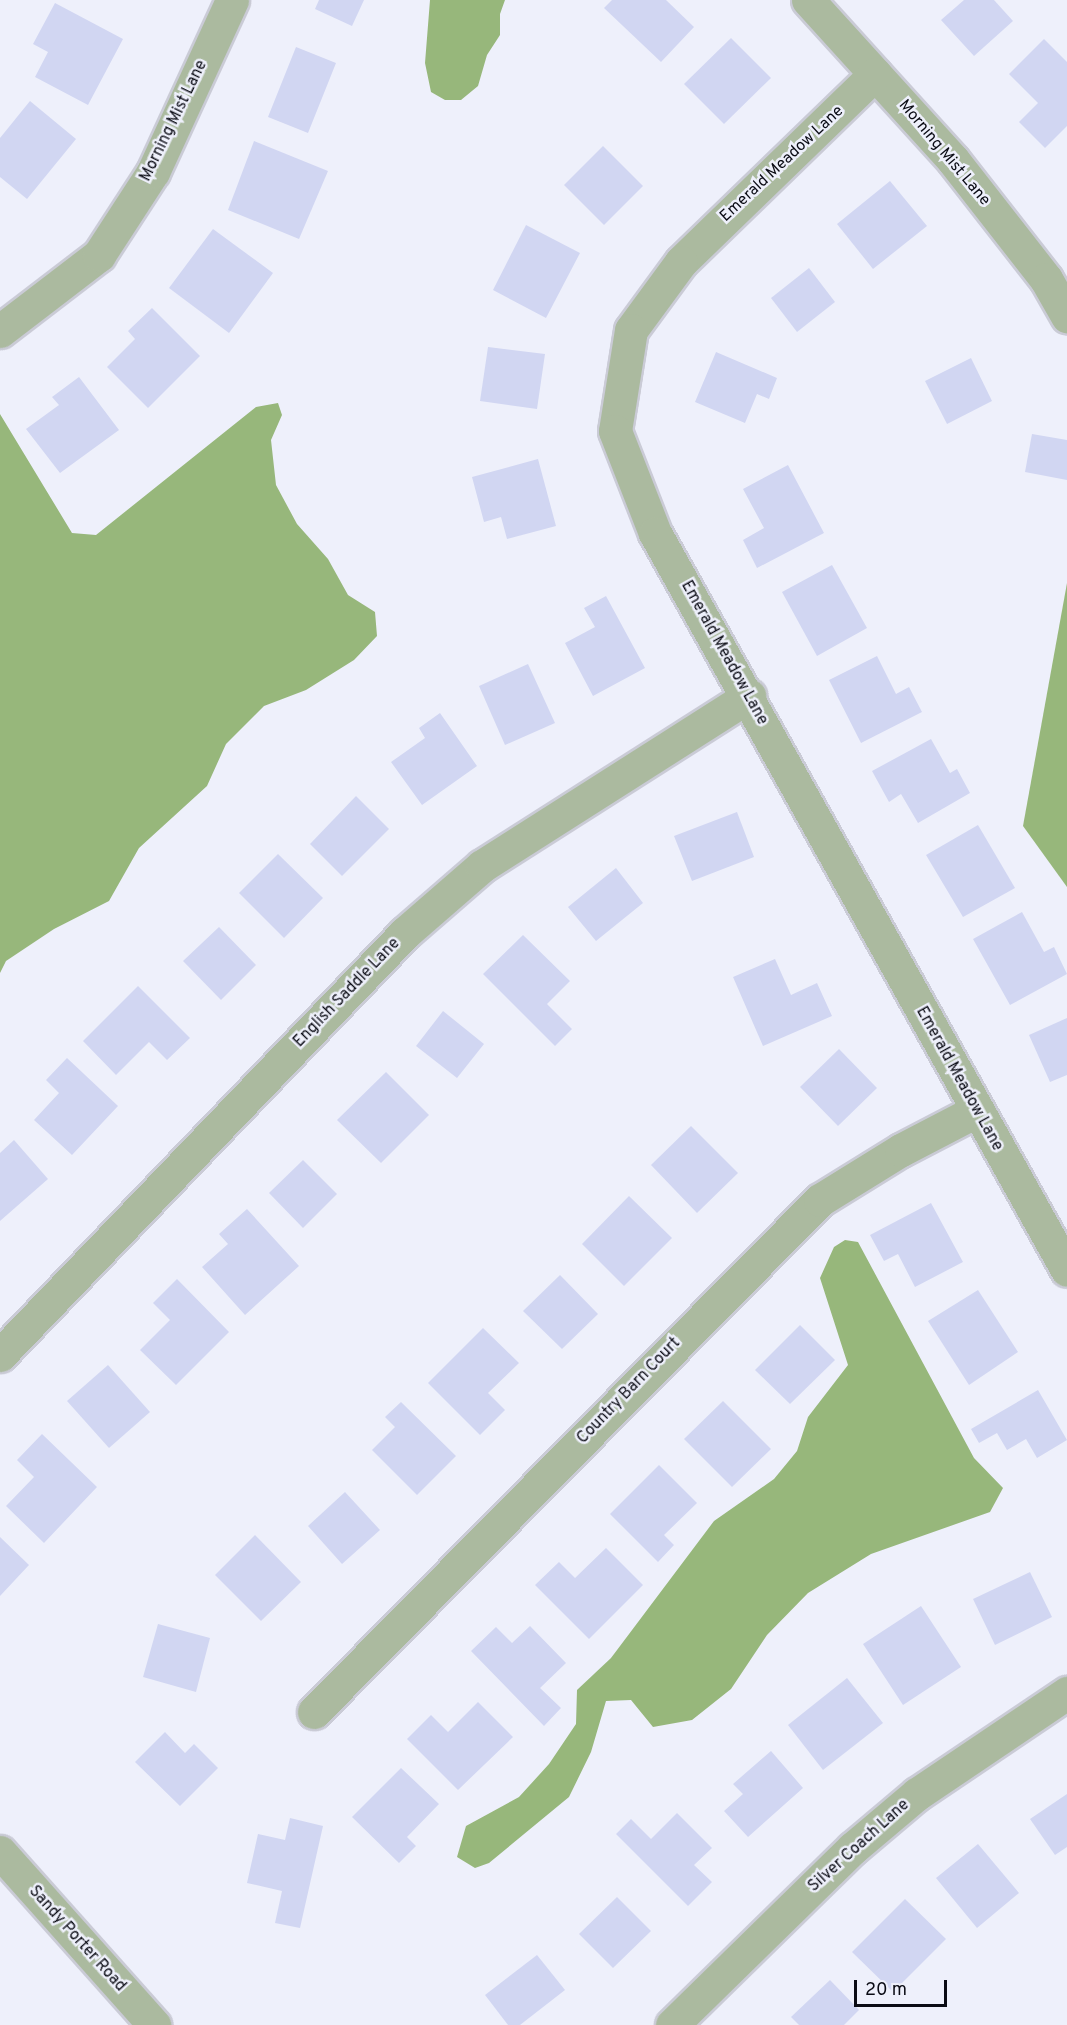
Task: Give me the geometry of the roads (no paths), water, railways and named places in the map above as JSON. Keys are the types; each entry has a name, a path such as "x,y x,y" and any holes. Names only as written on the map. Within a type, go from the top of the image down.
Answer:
{"street":[{"name":"Morning Mist Lane","path":"0,331 99,255 153,172 232,0"},
{"name":"Morning Mist Lane","path":"808,0 953,160 1046,279 1067,316"},
{"name":"Emerald Meadow Lane","path":"875,74 681,262 631,330 615,431 655,533 748,696 976,1112 1067,1269"},
{"name":"English Saddle Lane","path":"0,1355 405,933 491,860 748,696"},
{"name":"Country Barn Court","path":"314,1712 820,1200 901,1150 976,1112"},
{"name":"Silver Coach Lane","path":"672,2025 820,1880 917,1794 1067,1693"},
{"name":"Sandy Porter Road","path":"0,1852 154,2025"}]}
